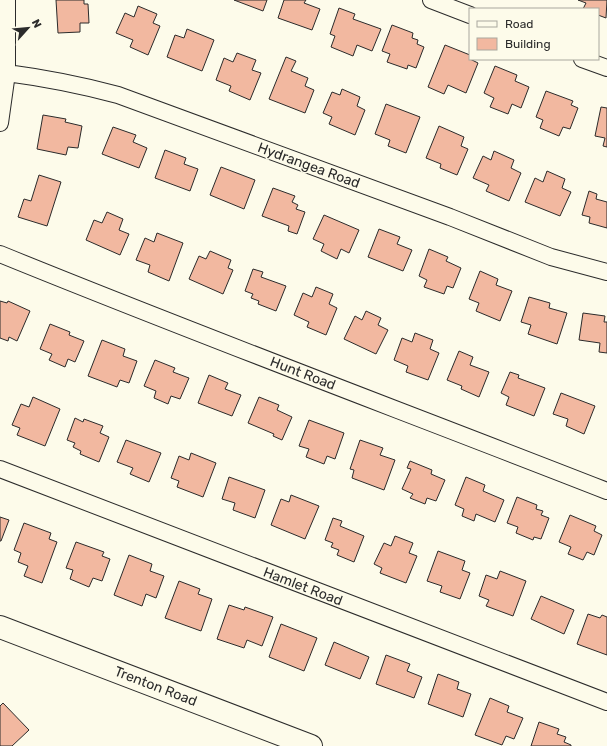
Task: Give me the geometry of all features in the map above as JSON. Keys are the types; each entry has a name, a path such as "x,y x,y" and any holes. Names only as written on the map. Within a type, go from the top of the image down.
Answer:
{"main road":[{"name":"Trenton Road","path":"0,627 311,746"}],"street":[{"path":"0,123 7,73 7,0"},
{"path":"431,0 469,15"},
{"path":"585,60 607,68"},
{"name":"Hydrangea Road","path":"7,73 51,79 118,95 551,256 607,272"},
{"name":"Hunt Road","path":"0,254 151,316 319,379 607,491"},
{"name":"Hamlet Road","path":"0,469 607,702"}],"building":[{"path":"56,0 84,0 84,4 88,4 89,23 80,23 80,32 58,33"},
{"path":"234,0 267,0 263,11"},
{"path":"284,0 306,0 304,3 320,9 312,30 278,18"},
{"path":"578,0 607,0 606,18 599,15 599,8 584,8 586,3"},
{"path":"138,6 157,14 153,23 160,26 148,55 130,47 133,40 116,33 125,13 134,17"},
{"path":"339,8 355,14 353,19 381,29 372,51 357,45 353,56 331,47 335,36 330,34"},
{"path":"392,25 413,33 412,38 418,40 417,44 424,47 416,68 408,65 407,69 387,62 390,54 382,51"},
{"path":"187,29 214,40 202,71 167,57 175,35 184,38"},
{"path":"445,45 469,55 469,60 478,63 466,93 448,85 444,94 428,87"},
{"path":"237,53 256,60 252,70 261,73 250,100 229,91 231,86 216,80 224,58 233,62"},
{"path":"286,57 296,61 291,71 308,78 305,86 314,90 305,113 269,99"},
{"path":"495,66 517,75 515,81 529,87 521,108 512,104 508,114 490,107 494,98 484,93"},
{"path":"342,89 360,97 357,106 365,110 355,135 329,124 332,117 323,113 332,92 340,95"},
{"path":"546,91 573,101 571,105 578,108 570,129 563,127 559,136 540,128 543,120 536,117"},
{"path":"386,104 420,117 406,153 388,146 390,140 375,134"},
{"path":"601,107 607,108 607,147 603,146 605,138 595,136"},
{"path":"43,115 66,119 65,122 82,126 78,148 68,147 66,155 37,149"},
{"path":"439,126 464,137 461,146 468,149 457,175 440,168 441,164 426,158"},
{"path":"113,127 136,135 133,142 147,148 139,168 102,154"},
{"path":"165,150 186,158 184,164 198,169 190,191 155,178"},
{"path":"494,151 514,160 511,168 521,173 509,201 486,191 489,185 473,178 483,156 491,160"},
{"path":"221,167 255,180 244,209 210,195"},
{"path":"547,171 565,179 562,188 571,192 560,216 525,202 535,178 543,182"},
{"path":"39,175 61,182 47,226 18,217 24,199 31,201"},
{"path":"273,188 295,196 292,202 298,205 296,209 305,212 297,234 288,231 289,226 262,216"},
{"path":"589,191 597,194 596,199 607,202 607,228 589,223 590,217 582,215"},
{"path":"107,212 123,219 119,230 129,234 120,255 86,240 94,220 102,223"},
{"path":"324,215 359,230 349,253 341,249 337,259 321,251 324,244 313,239"},
{"path":"379,229 400,237 397,244 412,250 403,271 368,257"},
{"path":"157,233 183,243 169,281 148,272 150,265 136,260 145,238 154,242"},
{"path":"429,249 448,257 446,261 461,268 453,288 447,286 444,294 424,287 427,280 419,276"},
{"path":"210,251 231,260 228,268 233,270 223,294 189,279 199,256 206,259"},
{"path":"253,269 263,272 261,277 286,286 276,311 258,304 259,301 251,298 253,294 245,291"},
{"path":"480,271 498,279 496,285 512,291 500,321 476,311 479,303 469,299"},
{"path":"316,287 333,294 329,304 337,308 326,335 307,327 309,322 294,315 303,293 312,297"},
{"path":"529,297 550,303 549,308 567,313 557,344 528,334 531,325 521,322"},
{"path":"0,301 7,303 8,301 30,311 17,341 9,337 8,341 0,338"},
{"path":"366,311 381,318 378,325 388,330 376,354 344,339 355,316 362,320"},
{"path":"583,313 605,316 604,322 607,322 607,353 599,352 600,343 579,340"},
{"path":"50,324 70,332 69,335 84,341 75,362 68,359 65,367 49,360 52,354 40,349"},
{"path":"415,333 433,340 430,349 439,353 428,380 406,372 408,366 394,360 402,338 412,342"},
{"path":"102,340 125,349 123,356 137,361 129,383 120,380 117,387 88,376"},
{"path":"459,351 473,357 470,365 489,372 479,397 461,389 462,386 447,380"},
{"path":"155,360 175,368 173,372 189,378 180,399 171,396 168,404 154,398 156,391 144,386"},
{"path":"510,372 519,375 518,378 545,388 534,416 506,405 509,397 501,393"},
{"path":"209,375 228,383 225,389 241,395 232,416 198,403"},
{"path":"561,393 595,406 584,434 566,426 568,419 553,414"},
{"path":"33,397 60,409 45,446 17,435 20,428 12,425 21,404 29,407"},
{"path":"259,397 279,405 277,410 292,417 282,440 273,436 274,434 248,423"},
{"path":"75,418 83,422 84,419 103,426 100,433 109,437 99,462 80,454 81,451 73,447 75,443 67,440"},
{"path":"309,420 344,433 335,459 327,456 324,464 306,457 309,449 299,446"},
{"path":"126,440 161,453 149,482 130,474 133,468 117,462"},
{"path":"360,440 383,448 380,455 395,460 384,490 352,478 354,470 350,469"},
{"path":"191,453 216,463 203,497 177,487 179,481 171,478 179,456 189,460"},
{"path":"410,461 432,470 431,474 445,480 436,501 427,498 425,504 410,498 413,494 402,489 411,469 407,468"},
{"path":"229,477 265,490 255,518 233,510 235,503 222,499"},
{"path":"466,477 485,485 483,491 504,500 495,522 476,514 474,521 462,516 464,509 455,505"},
{"path":"291,495 319,506 305,539 271,525 281,499 289,502"},
{"path":"517,497 537,505 536,509 543,511 541,515 549,518 541,539 534,537 533,540 516,533 518,527 507,523"},
{"path":"570,515 596,526 594,531 602,535 594,555 587,552 583,560 568,554 571,547 559,542"},
{"path":"0,517 9,520 1,541 0,541"},
{"path":"333,518 342,521 340,526 364,536 354,562 337,555 339,550 331,547 333,543 325,540"},
{"path":"24,523 51,533 49,539 57,542 42,583 24,576 28,566 18,562 21,553 14,550"},
{"path":"395,536 413,543 409,553 417,556 406,583 380,573 382,568 374,564 384,543 391,546"},
{"path":"76,542 104,552 102,556 110,559 102,581 93,578 89,587 70,579 73,570 66,568"},
{"path":"438,551 465,561 462,570 470,573 460,599 440,592 442,586 427,581"},
{"path":"129,555 152,564 150,571 164,576 156,598 146,594 142,606 114,595"},
{"path":"500,571 526,581 513,616 486,606 489,600 479,596 486,575 497,579"},
{"path":"179,581 200,589 198,594 212,599 201,631 165,618"},
{"path":"541,596 574,610 564,634 531,619"},
{"path":"229,605 244,610 245,607 273,617 262,646 247,640 244,648 217,639"},
{"path":"588,614 600,618 602,615 607,617 607,655 577,644"},
{"path":"281,624 317,638 304,671 269,657"},
{"path":"334,642 369,657 360,679 325,665"},
{"path":"386,655 410,664 407,671 422,677 414,698 376,684"},
{"path":"438,674 459,682 457,689 471,694 463,717 428,704"},
{"path":"490,698 509,706 507,712 523,718 514,739 506,736 502,745 475,735"},
{"path":"3,703 29,730 12,746 0,746 0,706"},
{"path":"539,722 559,729 557,734 566,737 564,742 571,746 531,746"}]}
